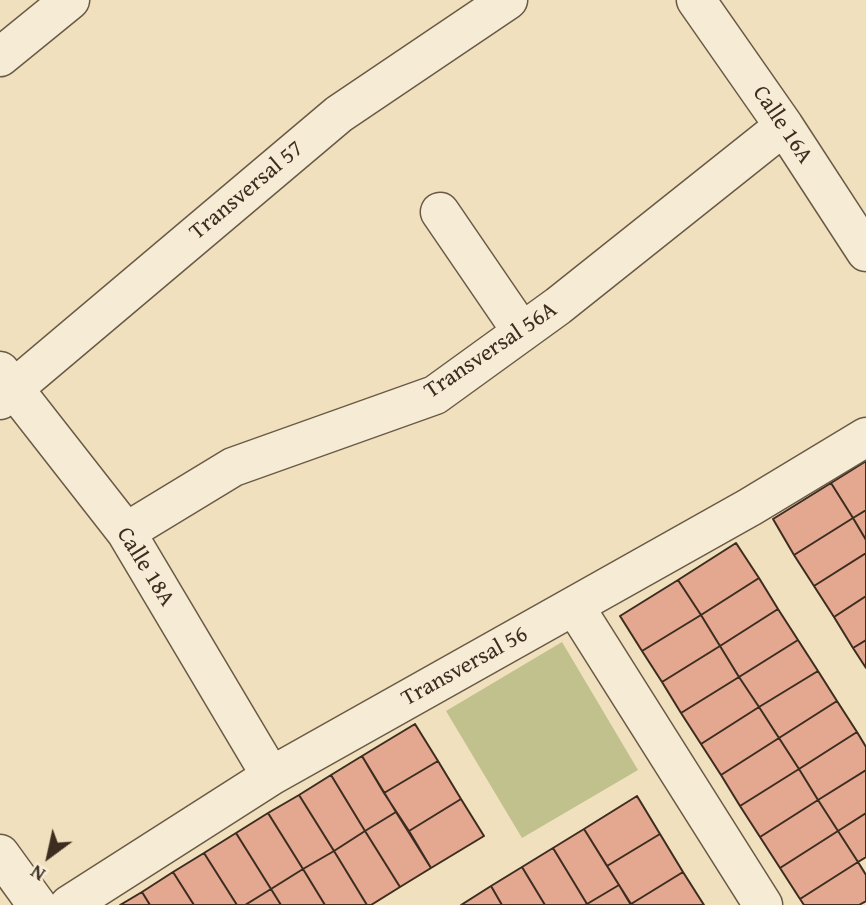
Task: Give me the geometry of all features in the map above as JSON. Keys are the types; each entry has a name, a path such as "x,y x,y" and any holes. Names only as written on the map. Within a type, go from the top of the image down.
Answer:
{"street":[{"name":"Transversal 57","path":"4,386 339,114 508,0"},
{"name":"Calle 16A","path":"696,0 784,126 866,252"},
{"path":"0,57 63,2"},
{"name":"Transversal 56A","path":"126,532 233,467 435,395 522,332 784,126"},
{"path":"440,212 522,332"},
{"name":"Calle 18A","path":"4,386 126,532 271,776"},
{"name":"Transversal 56","path":"69,905 271,776 421,690 575,607 866,437"},
{"path":"575,607 763,905"},
{"path":"0,854 37,905"}],"green space":[{"path":"562,642 638,770 522,838 446,711"}],"building":[{"path":"866,461 866,510 853,518 831,483"},
{"path":"831,483 853,518 794,555 773,519"},
{"path":"866,510 866,540 853,518"},
{"path":"853,518 866,540 866,553 814,586 794,555"},
{"path":"736,543 759,578 701,615 678,580"},
{"path":"866,553 866,596 834,617 814,586"},
{"path":"759,578 778,609 720,646 701,615"},
{"path":"678,580 701,615 642,651 620,616"},
{"path":"866,596 866,640 853,648 834,617"},
{"path":"778,609 798,640 739,677 720,646"},
{"path":"701,615 720,646 662,682 642,651"},
{"path":"798,640 818,671 759,707 739,677"},
{"path":"866,640 866,668 853,648"},
{"path":"720,646 739,677 681,713 662,682"},
{"path":"818,671 837,701 779,738 759,707"},
{"path":"739,677 759,707 701,744 681,713"},
{"path":"837,701 857,732 799,769 779,738"},
{"path":"759,707 779,738 721,775 701,744"},
{"path":"415,724 438,761 384,793 362,756"},
{"path":"857,732 866,747 866,770 818,800 799,769"},
{"path":"779,738 799,769 740,806 721,775"},
{"path":"362,756 396,812 365,831 331,775"},
{"path":"438,761 461,799 409,831 384,793"},
{"path":"799,769 818,800 760,837 740,806"},
{"path":"866,770 866,813 838,831 818,800"},
{"path":"331,775 365,831 334,851 299,795"},
{"path":"299,795 334,851 303,869 268,813"},
{"path":"637,796 660,834 607,866 584,829"},
{"path":"461,799 484,836 431,868 409,831"},
{"path":"818,800 838,831 780,868 760,837"},
{"path":"396,812 431,868 400,887 365,831"},
{"path":"268,813 303,869 271,889 236,833"},
{"path":"866,813 866,857 858,862 838,831"},
{"path":"584,829 619,885 587,904 553,848"},
{"path":"365,831 400,887 371,905 367,905 334,851"},
{"path":"838,831 858,862 800,899 780,868"},
{"path":"236,833 271,889 245,905 237,905 204,853"},
{"path":"660,834 683,872 631,904 607,866"},
{"path":"553,848 587,904 545,905 522,867"},
{"path":"334,851 367,905 325,905 303,869"},
{"path":"204,853 237,905 194,905 173,872"},
{"path":"858,862 866,875 866,901 859,905 804,905 800,899"},
{"path":"522,867 545,905 502,905 491,886"},
{"path":"303,869 325,905 281,905 271,889"},
{"path":"173,872 194,905 150,905 142,892"},
{"path":"683,872 704,905 631,905 631,904"},
{"path":"619,885 631,905 587,904"},
{"path":"491,886 502,905 461,905"},
{"path":"271,889 281,905 245,905"},
{"path":"142,892 150,905 120,905"}]}
